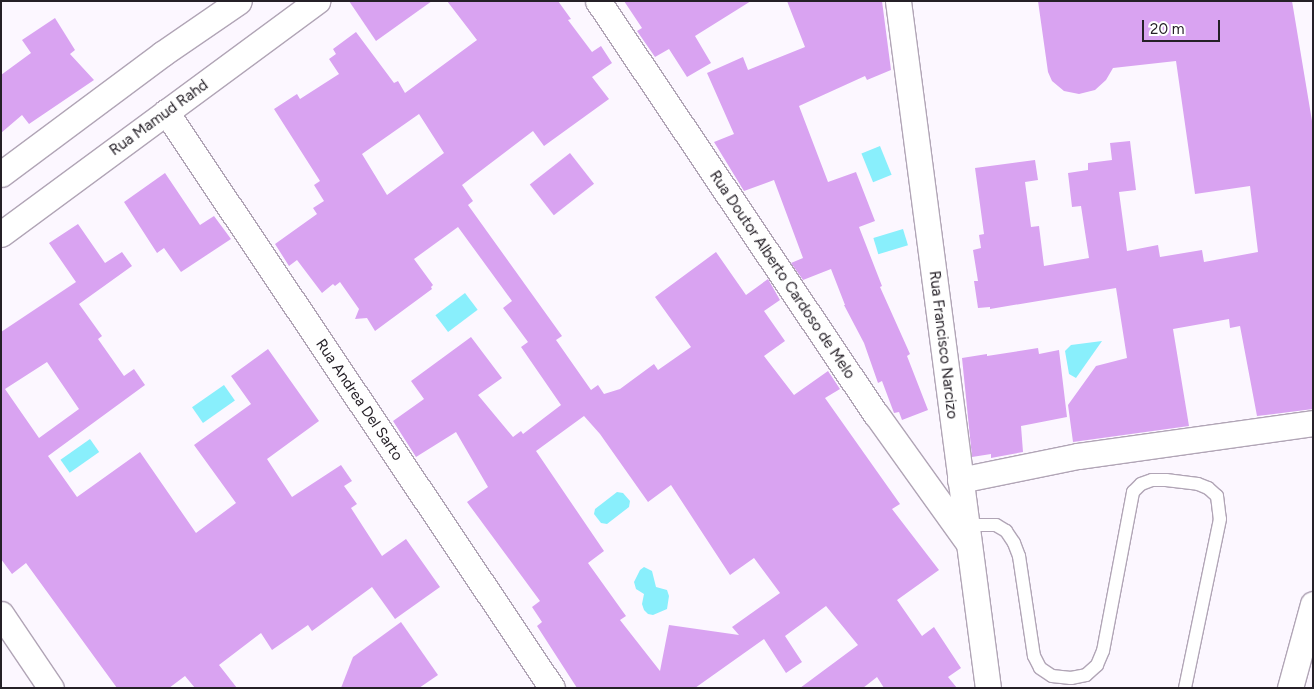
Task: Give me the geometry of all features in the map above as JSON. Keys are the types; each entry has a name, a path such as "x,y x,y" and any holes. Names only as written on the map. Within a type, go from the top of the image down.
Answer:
{"street":[{"path":"1,174 162,54 239,1"},
{"name":"Rua Mamud Rahd","path":"1,234 316,1"},
{"name":"Rua Doutor Alberto Cardoso de Melo","path":"598,1 876,414 968,535"},
{"name":"Rua Francisco Narcizo","path":"898,1 988,688"},
{"name":"Rua Andrea Del Sarto","path":"166,112 552,688"},
{"path":"960,480 1078,456 1313,423"},
{"path":"1290,688 1313,604"},
{"path":"1,614 51,688"}],"lane":[{"path":"968,535 996,525 1006,531 1019,556 1034,656 1040,668 1052,676 1071,678 1086,675 1092,670 1097,665 1102,651 1133,492 1140,484 1152,480 1174,481 1208,488 1217,496 1220,519 1185,688"}],"water":[{"path":"880,146 892,175 873,182 861,153"},
{"path":"903,229 908,245 878,254 873,238"},
{"path":"465,293 478,310 448,332 435,315"},
{"path":"1102,341 1076,378 1069,374 1065,351 1071,345"},
{"path":"224,385 235,401 203,423 192,407"},
{"path":"90,439 99,452 70,473 61,460"},
{"path":"617,492 623,493 630,501 629,507 607,524 601,523 594,514 595,509"},
{"path":"644,567 652,571 656,587 667,590 669,596 667,609 653,615 648,614 644,610 642,604 644,594 636,589 634,582 640,570"}],"building":[{"path":"349,1 432,1 376,41"},
{"path":"447,1 558,1 571,19 568,20 592,52 601,46 612,63 592,77 609,99 544,146 533,131 462,185 473,201 468,205 562,336 556,340 591,390 598,385 604,394 620,389 654,364 658,370 691,347 655,297 716,252 746,295 768,279 780,300 764,311 785,341 764,356 794,395 828,371 840,389 825,398 900,504 892,509 939,570 897,600 922,636 934,627 961,668 948,677 957,688 884,688 877,677 863,688 800,688 858,645 826,606 785,636 802,662 786,673 764,639 695,688 577,688 537,626 542,622 532,607 540,601 467,502 488,487 456,432 416,457 393,421 424,399 411,381 471,337 502,378 478,395 513,437 521,431 523,434 561,405 521,347 528,342 503,308 512,301 458,227 414,259 433,285 432,289 375,331 367,318 355,319 359,309 340,282 335,286 333,284 322,293 297,260 289,266 275,244 317,214 313,208 324,201 314,185 320,181 274,109 297,94 300,99 339,74 329,59 336,54 333,49 356,32 394,83 398,81 405,93 477,40","holes":["419,114 444,153 387,195 362,154","584,416 600,434 648,502 671,485 730,575 754,558 780,593 732,627 739,635 669,625 660,671 620,620 626,616 588,563 604,551 536,451"]},
{"path":"624,1 751,1 695,36 711,63 687,77 669,49 655,57 637,31 642,28"},
{"path":"787,1 882,1 891,70 867,80 865,76 799,106 828,182 856,172 875,221 859,227 882,286 880,287 910,354 907,356 928,410 902,420 899,412 894,413 882,381 878,383 864,343 844,305 831,269 803,280 791,263 803,258 774,180 744,191 714,142 734,134 707,73 743,57 748,70 805,47"},
{"path":"1038,1 1292,1 1313,127 1313,409 1257,416 1240,326 1230,328 1229,319 1173,329 1189,426 1073,442 1068,405 1096,366 1127,358 1116,288 990,309 990,307 978,308 974,281 978,281 973,250 981,248 979,235 984,234 975,168 1035,160 1038,180 1025,182 1031,227 1039,226 1044,266 1089,258 1081,206 1072,207 1068,173 1088,170 1088,163 1112,160 1110,143 1130,141 1136,190 1119,192 1127,251 1158,245 1160,257 1202,250 1204,262 1258,252 1250,186 1195,194 1176,61 1113,68 1106,80 1095,90 1079,94 1064,91 1052,81 1048,72"},
{"path":"55,18 75,50 70,54 94,80 29,124 22,115 1,133 1,75 31,53 22,40"},
{"path":"570,153 594,184 554,215 530,184"},
{"path":"165,173 200,225 214,216 231,239 181,272 164,248 157,253 124,202"},
{"path":"78,224 105,263 122,252 132,266 79,304 102,336 98,339 124,376 134,369 145,385 48,456 77,497 140,452 196,533 236,503 194,445 251,404 231,376 268,349 319,421 267,459 292,497 341,465 352,481 344,486 357,504 351,508 382,556 406,539 440,587 395,619 372,587 312,631 308,625 272,650 261,633 219,665 237,688 195,688 185,676 169,688 117,688 26,563 12,574 1,559 1,332 76,282 49,243","holes":["47,362 79,409 39,438 5,389"]},
{"path":"1038,348 1039,354 1059,350 1067,417 1021,426 1023,452 991,458 991,454 972,457 962,358"},
{"path":"401,622 438,675 419,688 341,688 353,657"}]}
